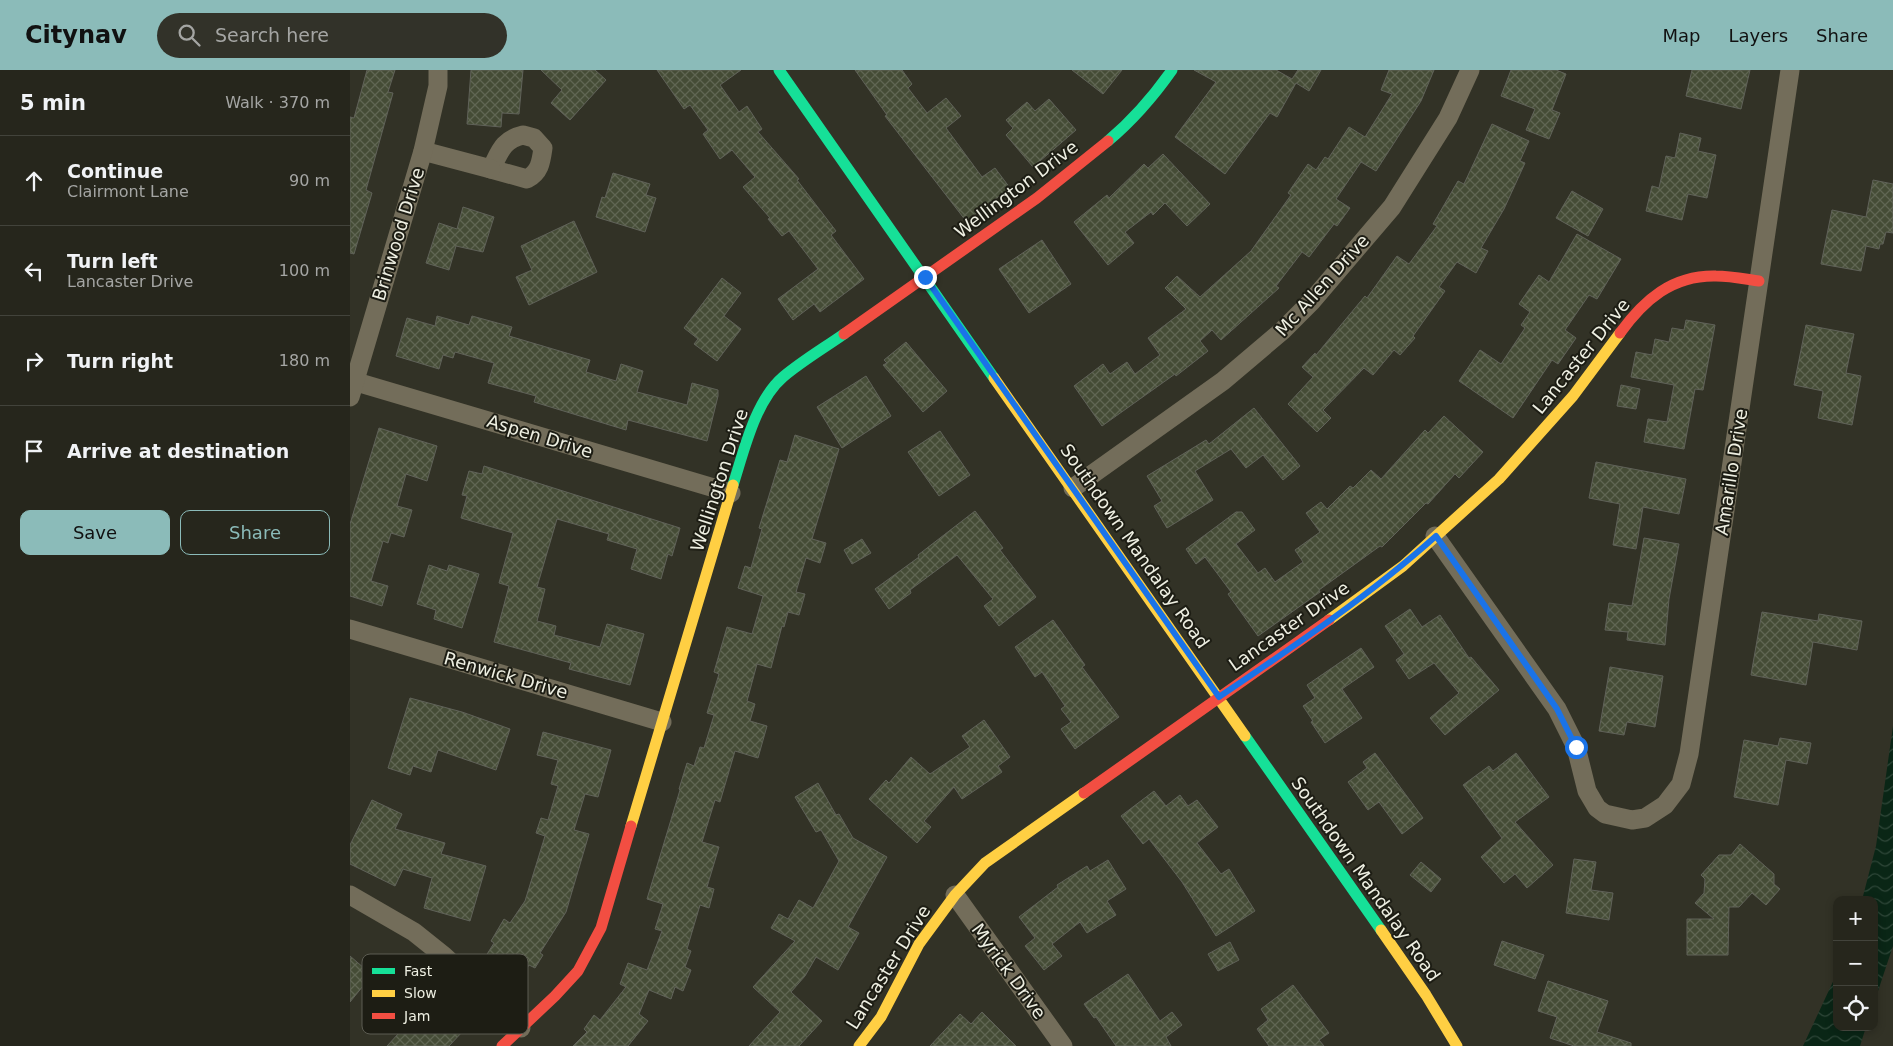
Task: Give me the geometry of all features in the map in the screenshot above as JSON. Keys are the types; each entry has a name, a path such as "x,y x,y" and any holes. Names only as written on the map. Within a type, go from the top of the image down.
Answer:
{"street":[{"name":"Brinwood Drive","path":"352,386 423,151 438,86 438,70"},
{"name":"Southdown Mandalay Road","path":"779,70 1219,697 1426,995 1458,1046"},
{"name":"Wellington Drive","path":"528,1021 578,971 601,928 746,443 762,405 772,388 783,377 1037,198 1084,161 1130,122 1154,95 1172,70"},
{"name":"Mc Allen Drive","path":"1073,488 1223,381 1282,331 1311,302 1392,207 1448,118 1470,70"},
{"name":"Amarillo Drive","path":"1436,536 1557,709 1576,747 1587,791 1597,808 1605,814 1632,820 1644,818 1665,805 1681,784 1689,754 1790,70"},
{"path":"423,151 490,169"},
{"name":"Lancaster Drive","path":"859,1046 881,1017 919,944 955,895 985,863 1298,643 1403,566 1499,479 1573,396 1622,330 1651,298 1665,287 1698,277 1716,276 1760,281"},
{"name":"Aspen Drive","path":"352,386 731,493"},
{"name":"Renwick Drive","path":"350,629 662,722"},
{"path":"350,895 414,932 442,954"},
{"name":"Myrick Drive","path":"955,895 1063,1046"},
{"name":"Wellington Drive","path":"502,1046 515,1034"}],"water":[{"path":"1893,726 1893,946 1878,991 1878,896 1863,896 1876,846"},
{"path":"1833,982 1833,1031 1865,1031 1860,1046 1803,1046"}],"building":[{"path":"367,70 395,70 388,92 393,93 366,190 372,193 354,254 350,253 350,117 354,118"},
{"path":"471,70 523,70 519,114 502,113 501,127 467,124"},
{"path":"541,70 595,70 606,80 570,120 551,103 562,90"},
{"path":"657,70 741,70 720,85 739,112 747,106 762,129 758,132 799,179 797,180 836,231 831,235 864,279 820,312 814,304 793,320 778,299 818,269 789,231 782,236 768,219 770,218 743,187 755,177 732,150 720,159 703,134 708,130 690,105 684,109"},
{"path":"855,70 902,70 912,84 908,88 927,113 946,98 961,116 946,128 982,177 995,168 1010,188 966,221 885,116 887,115"},
{"path":"1072,70 1122,70 1103,94"},
{"path":"1194,70 1276,70 1292,79 1298,70 1321,70 1309,91 1296,83 1277,117 1270,113 1225,174 1175,137 1216,82"},
{"path":"1389,70 1434,70 1421,101 1376,171 1361,162 1336,199 1350,208 1337,226 1334,224 1309,257 1302,252 1276,286 1279,288 1221,340 1212,330 1200,341 1208,351 1176,376 1175,374 1102,426 1074,386 1103,364 1110,374 1127,362 1135,374 1160,355 1148,338 1186,309 1165,288 1177,276 1200,297 1251,251 1291,195 1288,193 1308,164 1316,170 1325,157 1328,159 1349,127 1365,137 1392,94 1381,90"},
{"path":"1511,70 1556,70 1566,74 1552,110 1560,113 1549,139 1526,130 1535,109 1501,96"},
{"path":"1692,70 1750,70 1741,109 1686,96"},
{"path":"1049,99 1076,130 1033,167 1006,135 1013,128 1006,120 1027,102 1035,111"},
{"path":"1492,124 1529,141 1520,161 1525,163 1504,209 1481,248 1488,251 1476,273 1457,262 1439,287 1445,291 1413,336 1415,338 1400,355 1394,350 1373,375 1364,368 1323,410 1331,418 1317,432 1288,404 1313,377 1302,367 1315,353 1316,355 1365,296 1367,298 1397,256 1409,264 1437,226 1433,224 1458,181 1464,184"},
{"path":"1680,133 1701,138 1698,151 1716,155 1707,198 1688,194 1682,220 1646,211 1652,186 1659,188 1666,156 1675,158"},
{"path":"1163,154 1210,204 1187,226 1165,203 1153,215 1151,212 1125,232 1134,243 1108,265 1074,222 1107,195 1109,198 1144,164 1148,168"},
{"path":"613,173 650,184 646,195 656,198 645,232 596,217 602,197 605,198"},
{"path":"1873,180 1893,184 1893,233 1886,232 1883,244 1880,244 1879,249 1866,246 1861,271 1821,264 1832,210 1866,217"},
{"path":"1572,191 1603,209 1588,236 1556,218"},
{"path":"463,207 494,217 483,252 456,246 449,270 426,263 439,223 457,229"},
{"path":"574,221 597,272 529,305 516,277 532,270 521,246"},
{"path":"1577,234 1621,259 1597,299 1589,295 1565,330 1576,338 1558,364 1552,360 1513,418 1459,381 1480,350 1501,364 1525,328 1521,325 1530,312 1519,304 1539,275 1549,282"},
{"path":"1042,240 1071,284 1029,313 999,269"},
{"path":"722,278 741,293 724,316 741,329 717,361 694,344 698,339 684,328"},
{"path":"437,316 469,325 472,316 512,327 509,336 590,360 586,372 616,381 621,364 643,371 637,392 687,405 692,383 718,390 707,441 628,420 626,430 534,402 536,396 488,383 494,363 455,352 453,358 443,355 439,369 396,356 407,318 435,326"},
{"path":"1686,320 1715,325 1703,390 1695,389 1684,449 1644,442 1648,419 1667,422 1674,385 1631,377 1636,352 1652,355 1655,339 1669,342 1672,328 1684,330"},
{"path":"1806,325 1854,334 1846,373 1861,376 1852,425 1818,418 1823,391 1794,385"},
{"path":"906,342 947,391 923,412 883,365 887,363 884,360"},
{"path":"866,376 891,416 842,448 817,407"},
{"path":"1621,385 1640,389 1636,409 1617,406"},
{"path":"1254,408 1300,466 1283,480 1263,455 1246,468 1231,449 1195,471 1213,500 1167,528 1154,506 1162,501 1147,476 1206,440 1209,444"},
{"path":"1444,416 1483,452 1459,478 1455,474 1428,504 1426,503 1382,547 1380,546 1258,636 1228,594 1231,592 1205,557 1196,564 1186,549 1236,512 1242,512 1255,530 1236,544 1258,573 1265,568 1275,582 1303,562 1295,550 1320,532 1306,513 1321,502 1327,509 1350,486 1353,488 1371,470 1381,479 1425,430 1428,433"},
{"path":"379,428 437,446 427,481 406,474 397,506 412,510 404,537 391,533 388,543 383,541 371,581 388,586 382,606 350,596 350,524"},
{"path":"940,431 970,475 939,496 908,452"},
{"path":"795,435 839,449 812,539 826,543 820,563 806,558 796,592 805,594 799,615 788,612 784,627 782,626 771,668 757,664 747,701 755,704 750,721 767,726 758,758 735,751 720,802 715,800 702,842 719,847 707,887 714,889 709,908 700,905 687,949 691,951 685,967 691,970 683,991 675,987 671,999 649,990 639,1014 648,1021 628,1046 573,1046 587,1032 584,1029 594,1015 600,1020 626,987 620,984 628,963 647,970 662,931 655,929 663,904 647,899 687,763 694,766 700,747 704,748 714,715 707,713 719,674 714,672 727,627 752,634 763,596 738,588 745,566 751,568 762,529 759,528 780,460 787,462"},
{"path":"1596,462 1686,479 1679,514 1643,507 1636,549 1613,545 1620,504 1589,498"},
{"path":"484,466 680,528 672,556 668,554 661,579 631,569 637,549 607,540 609,534 557,519 537,587 545,589 537,621 556,626 554,635 600,647 607,624 644,634 630,685 569,669 571,663 494,642 509,586 499,583 513,533 461,518 467,496 462,495 469,471 482,474"},
{"path":"975,511 1003,548 1000,550 1036,597 999,626 984,606 993,599 957,555 910,590 911,593 889,609 875,589 919,557 918,555"},
{"path":"1644,538 1679,544 1669,599 1665,645 1627,640 1628,632 1605,630 1609,603 1632,606"},
{"path":"862,539 871,553 852,564 844,550"},
{"path":"429,565 447,571 449,565 479,574 462,628 434,619 436,610 417,604"},
{"path":"1410,609 1422,627 1440,615 1469,658 1471,657 1499,690 1445,735 1430,718 1459,693 1434,663 1409,679 1396,660 1404,654 1385,626"},
{"path":"1762,612 1818,621 1819,614 1862,621 1857,650 1813,642 1806,685 1751,675"},
{"path":"1053,620 1085,665 1082,667 1119,717 1075,749 1061,729 1071,722 1061,709 1065,706 1042,672 1035,677 1015,647"},
{"path":"1361,648 1374,667 1342,689 1362,718 1325,743 1303,706 1315,698 1307,685"},
{"path":"1610,667 1663,676 1655,727 1627,722 1624,735 1599,731"},
{"path":"410,698 462,712 510,729 496,770 438,750 431,772 413,766 410,775 388,768"},
{"path":"984,720 1010,757 998,766 1002,772 962,799 954,787 924,821 931,827 917,843 869,799 886,780 889,783 911,757 930,774 970,747 962,736"},
{"path":"543,732 611,750 598,797 585,794 574,830 589,834 566,912 540,953 543,955 535,968 529,965 528,966 528,954 487,954 494,943 491,941 504,919 510,923 525,901 545,836 536,833 541,818 548,820 558,786 551,784 558,760 537,755"},
{"path":"1780,738 1811,743 1807,764 1786,760 1778,805 1734,797 1744,740 1778,746"},
{"path":"1375,753 1423,818 1402,834 1379,802 1368,810 1348,782 1367,768 1363,762"},
{"path":"1516,753 1549,797 1515,822 1553,865 1527,888 1515,874 1504,883 1481,857 1502,838 1463,785 1489,766 1493,771"},
{"path":"818,783 836,815 839,814 853,838 887,857 848,927 859,933 838,970 816,957 805,976 791,992 822,1021 799,1046 749,1046 780,1012 753,987 795,941 771,928 779,914 788,919 799,900 813,908 839,861 821,830 816,832 795,797"},
{"path":"1154,791 1166,806 1180,795 1188,806 1197,800 1218,827 1197,843 1221,874 1229,869 1255,911 1216,936 1182,882 1149,839 1143,844 1121,816"},
{"path":"372,800 402,814 395,829 445,843 441,854 486,866 470,921 424,908 432,878 403,869 395,886 350,864 350,845"},
{"path":"1740,844 1774,874 1774,884 1780,889 1766,905 1752,893 1739,907 1729,907 1728,955 1687,955 1687,919 1714,919 1695,903 1704,893 1705,879 1701,875 1719,855 1731,855"},
{"path":"1574,859 1596,862 1591,890 1613,893 1609,920 1566,913"},
{"path":"1108,860 1126,889 1107,901 1116,915 1087,933 1080,922 1052,944 1062,956 1044,970 1025,946 1035,938 1019,917 1058,887 1057,885 1087,866 1090,871"},
{"path":"1421,862 1441,879 1431,892 1410,875"},
{"path":"1502,941 1544,955 1535,979 1494,965"},
{"path":"1230,942 1239,960 1218,971 1208,954"},
{"path":"350,956 362,966 362,987 350,1002"},
{"path":"1128,974 1160,1021 1172,1012 1182,1025 1166,1037 1171,1046 1116,1046 1096,1017 1094,1018 1084,1004"},
{"path":"1548,981 1608,1001 1597,1032 1631,1043 1631,1046 1574,1046 1550,1038 1557,1017 1538,1011"},
{"path":"1293,985 1329,1033 1319,1040 1324,1046 1269,1046 1257,1029 1268,1020 1261,1009"},
{"path":"982,1012 1016,1046 930,1046 960,1014 971,1024"},
{"path":"398,1034 460,1034 449,1046 387,1046"}],"traffic: fast":[{"path":"779,70 994,378"},
{"path":"1108,141 1142,108 1172,70"},
{"path":"733,485 752,427 765,399 773,387 783,377 844,334"},
{"path":"1245,736 1381,930"}],"traffic: slow":[{"path":"1329,620 1403,566 1499,479 1573,396 1620,333"},
{"path":"994,378 1245,736"},
{"path":"631,826 733,485"},
{"path":"859,1046 881,1017 919,944 955,895 985,863 1084,793"},
{"path":"1381,930 1426,995 1457,1046"}],"traffic: jam":[{"path":"844,334 1037,198 1108,141"},
{"path":"1620,333 1649,300 1660,292 1686,280 1716,276 1759,281"},
{"path":"1084,793 1329,620"},
{"path":"528,1021 578,971 601,928 631,826"},
{"path":"502,1046 515,1034"}],"route":[{"path":"925,277 1219,697 1298,643 1403,566 1436,536 1557,709 1576,747"}]}
